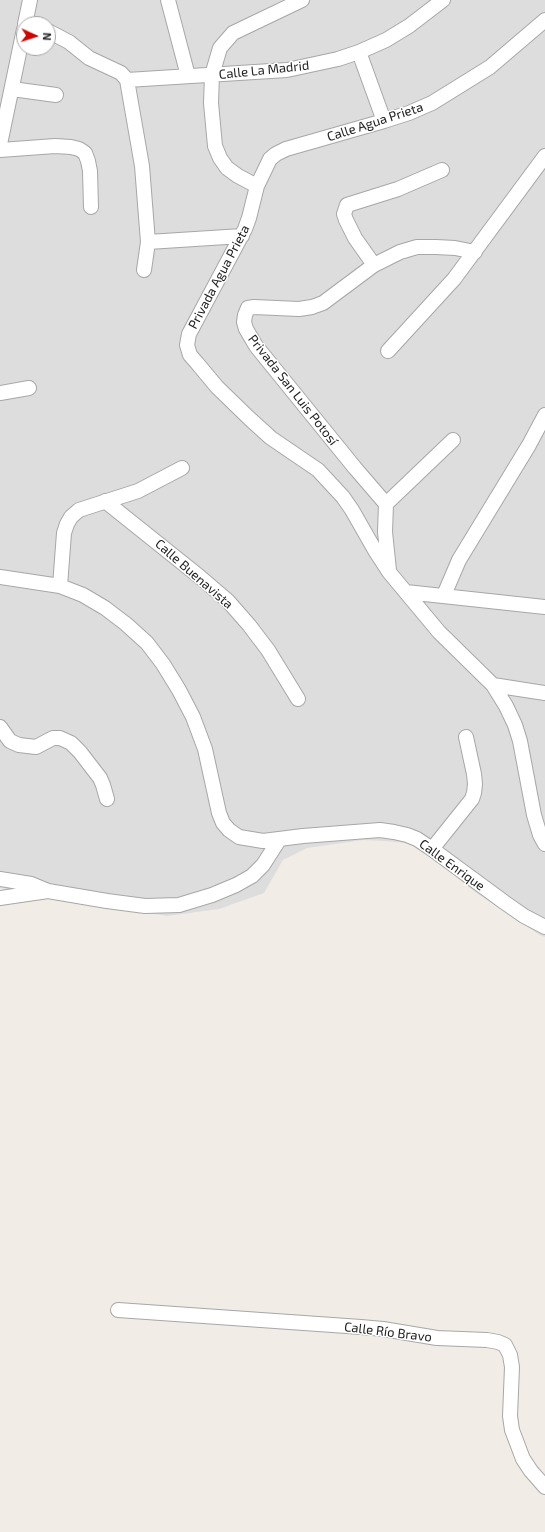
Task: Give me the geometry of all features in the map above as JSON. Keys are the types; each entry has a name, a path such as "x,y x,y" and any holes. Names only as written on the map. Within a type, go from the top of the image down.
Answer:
{"street":[{"path":"27,16 30,0"},
{"path":"168,0 188,76"},
{"path":"257,186 238,176 227,168 220,158 215,146 211,103 212,75 220,48 233,33 302,0"},
{"name":"Calle La Madrid","path":"127,80 288,70 338,59 360,52 386,40 443,0"},
{"name":"Calle Agua Prieta","path":"276,154 286,149 409,113 432,103 490,67 545,20"},
{"path":"56,35 69,42 89,58 121,73 127,80 132,100 142,166 148,242 144,270"},
{"path":"360,52 384,121"},
{"path":"0,144 19,56"},
{"path":"12,89 56,95"},
{"path":"0,150 55,146 79,149 85,154 88,161 90,171 91,207"},
{"name":"Privada Agua Prieta","path":"276,154 270,158 257,186 249,218 242,236 189,334 187,345 190,355 205,373 250,419 270,438 318,470 352,510 389,572"},
{"path":"388,351 454,279 545,156"},
{"path":"374,265 355,238 346,220 344,214 347,205 398,189 442,170"},
{"path":"148,242 242,236"},
{"name":"Privada San Luis Potosí","path":"386,504 277,373 250,336 244,322 245,315 248,308 254,307 298,309 312,307 323,303 374,265 400,252 417,248 436,247 455,248 475,252"},
{"path":"0,393 29,388"},
{"path":"444,595 463,554 530,445 544,418"},
{"path":"453,440 386,504 386,532 389,572 439,632 493,684 506,706 515,725 520,741 534,815 540,835 545,844"},
{"path":"60,586 64,533 71,517 79,510 138,491 182,468"},
{"name":"Calle Buenavista","path":"105,501 228,601 268,650 298,699"},
{"name":"Calle Enrique","path":"0,577 60,586 83,595 105,608 147,643 163,664 193,717 205,749 219,813 229,830 239,837 263,841 303,836 380,830 394,832 417,839 524,916 545,927"},
{"path":"406,592 545,607"},
{"path":"493,684 545,693"},
{"path":"0,727 10,741 19,745 36,747 53,738 60,738 71,743 100,778 107,799"},
{"path":"432,849 472,799 474,793 476,784 466,737"},
{"path":"0,879 31,884 48,891 107,901 145,906 179,905 212,895 236,885 252,876 263,865 279,840"},
{"path":"0,898 48,891"},
{"name":"Calle Río Bravo","path":"118,1310 361,1327 437,1338 487,1340 498,1342 505,1345 510,1354 511,1360 510,1416 512,1430 523,1459 545,1487"}],"shaded area":[{"path":"0,0 545,0 545,937 541,936 475,892 424,851 406,843 384,841 363,840 307,848 283,860 264,893 219,909 167,916 0,888"}]}
